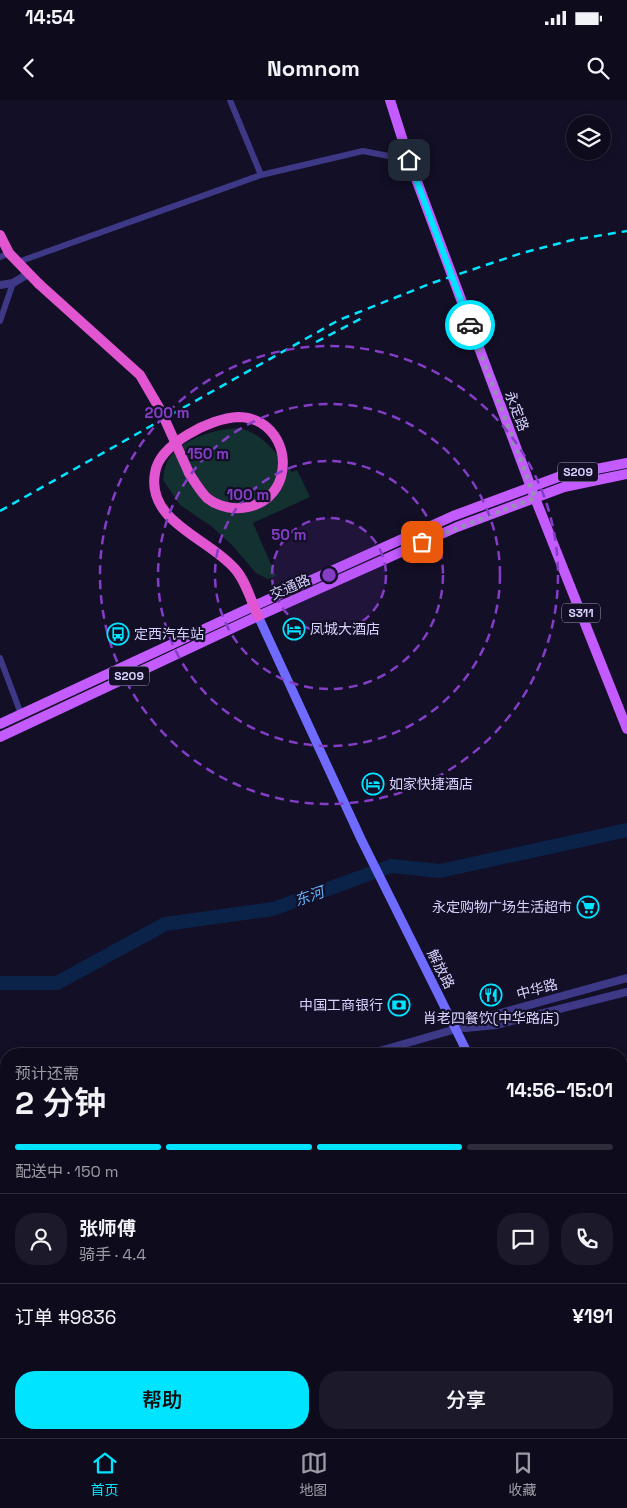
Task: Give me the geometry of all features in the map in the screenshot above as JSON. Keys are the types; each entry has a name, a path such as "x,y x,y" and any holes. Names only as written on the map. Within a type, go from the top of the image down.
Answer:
{"highway":[{"path":"0,234 5,255 18,262 28,274 140,374 160,411 190,473 206,497 219,505 233,509 248,508 262,502 273,492 280,480 284,465 278,439 270,429 254,420 235,417 192,432 170,445 160,457 155,472 154,488 158,503 167,516 236,569 258,616"}],"main road":[{"name":"永定路","path":"390,100 409,160 535,498 627,729"},
{"name":"交通路","path":"0,724 453,516 561,476 627,463"},
{"name":"交通路","path":"0,737 258,616 457,526 564,486 627,474"},
{"name":"解放路","path":"258,616 361,839 465,1048"}],"street":[{"path":"230,100 261,175"},
{"path":"18,262 261,175 364,151 409,160"},
{"path":"0,285 13,284 28,274"},
{"path":"0,321 13,284"},
{"path":"0,658 21,714"},
{"name":"中华路","path":"390,1048 456,1029 492,1015 627,978"},
{"name":"中华路","path":"456,1029 496,1025 627,992"}],"green space":[{"path":"239,428 262,439 275,451 292,472 297,470 310,497 253,523 276,576 268,579 256,573 231,544 211,526 180,505 163,480 168,459 183,445 201,436 220,430"}],"waterway":[{"name":"东河","path":"0,983 57,983 165,924 273,909 391,866 440,871 627,830"}],"railway":[{"path":"0,511 339,320 432,283 522,253 572,240 627,231"},
{"path":"316,342 362,318"}],"way so far":[{"path":"422,542 457,526 535,498 470,325"}],"place":[{"name":"凤城大酒店","path":"294,629"},
{"name":"定西汽车站","path":"118,634"},
{"name":"如家快捷酒店","path":"373,784"},
{"name":"永定购物广场生活超市","path":"588,907"},
{"name":"肖老四餐饮(中华路店)","path":"491,995"},
{"name":"中国工商银行","path":"399,1005"}],"route":[{"path":"409,160 470,325"}]}
